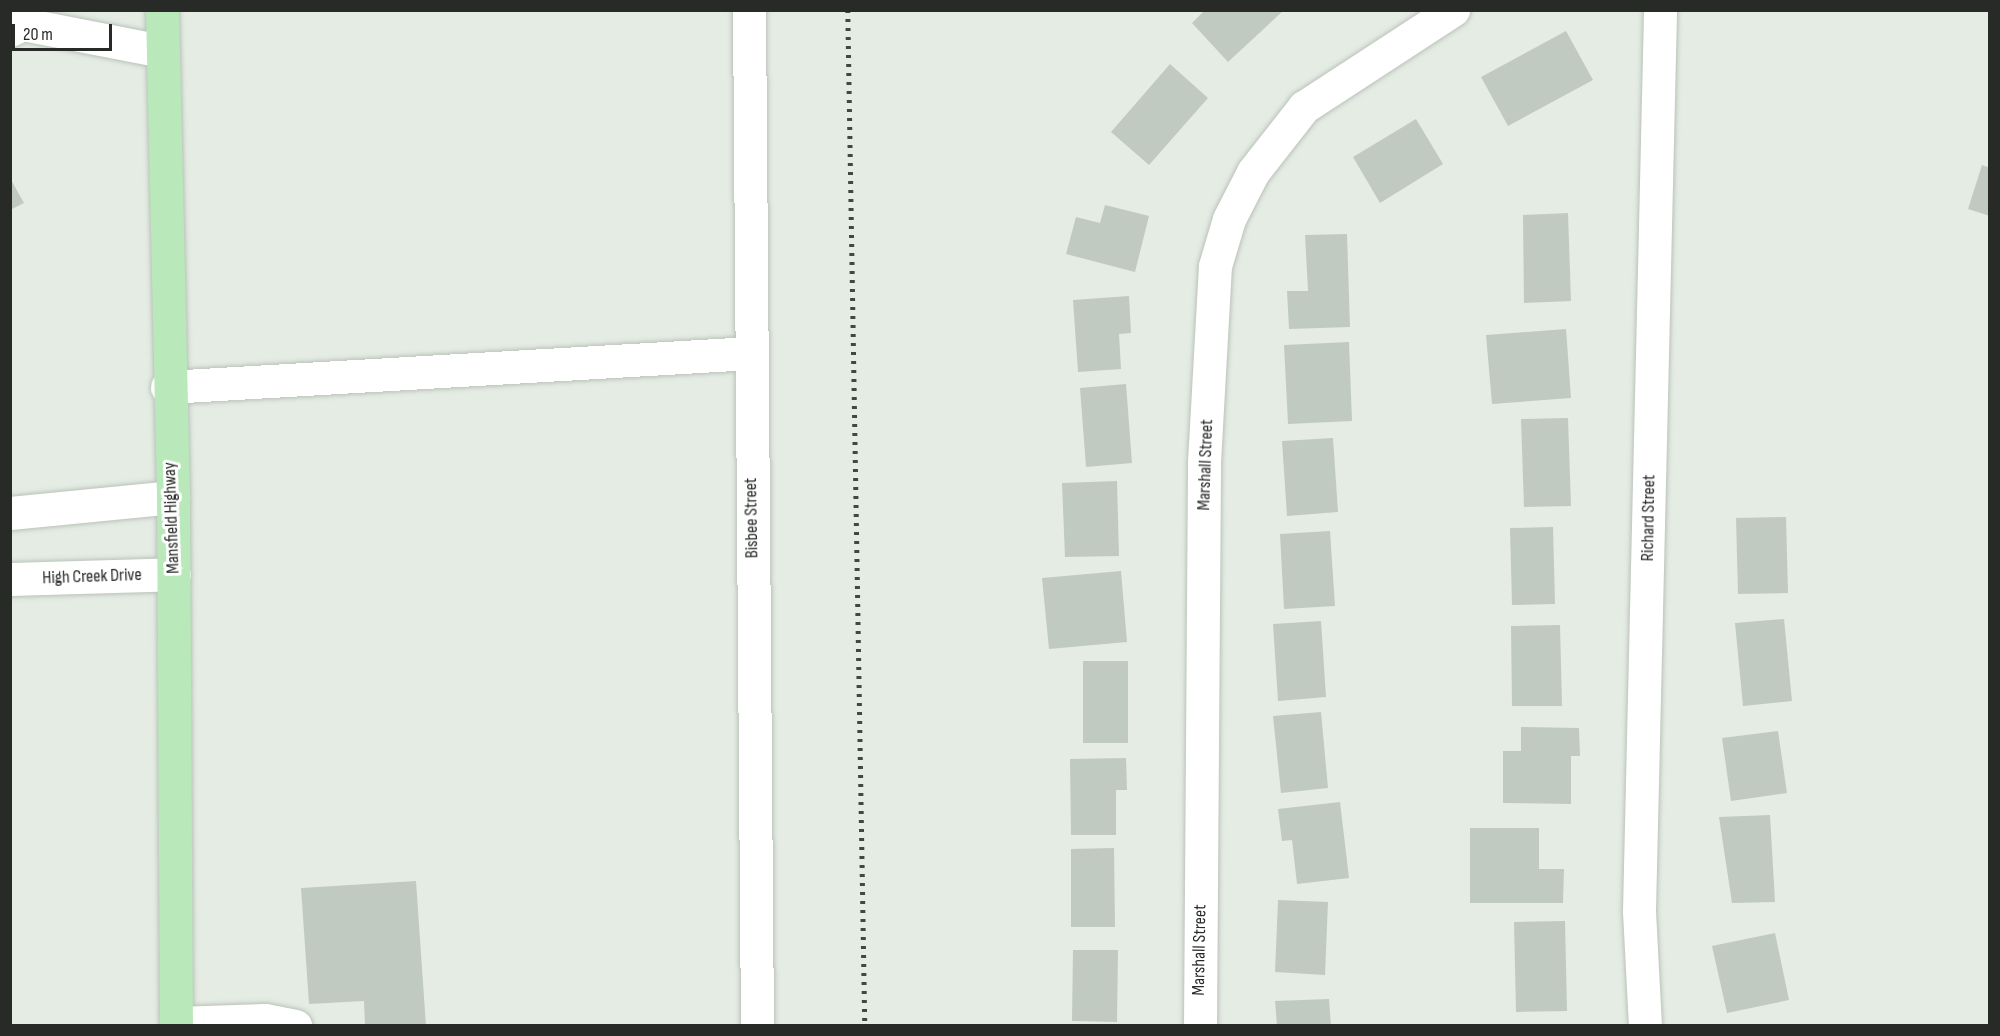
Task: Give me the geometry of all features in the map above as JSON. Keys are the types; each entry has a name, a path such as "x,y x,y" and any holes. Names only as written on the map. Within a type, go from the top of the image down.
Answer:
{"main road":[{"name":"Mansfield Highway","path":"162,10 167,387 173,497 176,1024"}],"street":[{"name":"Bisbee Street","path":"749,10 758,1026"},
{"name":"Marshall Street","path":"1200,1026 1204,462 1215,266 1229,219 1253,172 1304,107 1453,10"},
{"name":"Richard Street","path":"1645,1026 1639,910 1660,10"},
{"path":"10,30 22,24 162,51"},
{"path":"167,387 751,353"},
{"path":"10,513 173,497"},
{"name":"High Creek Drive","path":"10,579 174,574"},
{"path":"176,1024 265,1020 295,1026"}],"building":[{"path":"1205,10 1284,10 1228,62 1192,23"},
{"path":"1566,31 1593,80 1508,126 1481,77"},
{"path":"1170,64 1208,98 1149,165 1111,132"},
{"path":"1416,119 1443,164 1380,203 1353,157"},
{"path":"1982,165 1990,168 1990,216 1968,209"},
{"path":"10,178 24,203 10,210"},
{"path":"1105,205 1149,216 1135,272 1066,254 1076,217 1100,223"},
{"path":"1568,213 1571,301 1524,303 1523,215"},
{"path":"1347,234 1350,327 1289,329 1287,291 1308,291 1305,235"},
{"path":"1129,296 1131,333 1119,334 1121,369 1078,372 1073,300"},
{"path":"1566,329 1571,398 1492,404 1486,335"},
{"path":"1349,342 1352,421 1288,424 1284,345"},
{"path":"1126,384 1132,463 1086,467 1080,388"},
{"path":"1568,418 1571,506 1524,507 1521,419"},
{"path":"1333,438 1338,512 1287,516 1282,441"},
{"path":"1117,481 1119,556 1065,557 1062,483"},
{"path":"1786,517 1788,593 1738,594 1736,518"},
{"path":"1553,527 1555,604 1512,605 1510,528"},
{"path":"1330,531 1335,606 1284,609 1280,534"},
{"path":"1121,571 1127,642 1049,649 1042,578"},
{"path":"1784,619 1792,701 1743,706 1735,623"},
{"path":"1321,621 1326,697 1278,701 1273,624"},
{"path":"1560,625 1562,706 1512,706 1511,626"},
{"path":"1083,661 1128,661 1128,743 1083,743"},
{"path":"1321,712 1328,788 1281,793 1273,716"},
{"path":"1521,727 1579,728 1580,756 1571,756 1571,804 1503,803 1503,751 1521,751"},
{"path":"1778,731 1787,793 1731,801 1722,738"},
{"path":"1126,758 1127,790 1116,790 1116,835 1071,835 1070,759"},
{"path":"1340,802 1349,878 1297,884 1292,840 1282,841 1278,809"},
{"path":"1770,815 1775,902 1732,903 1719,817"},
{"path":"1470,828 1539,828 1539,869 1564,869 1563,903 1470,903"},
{"path":"1114,848 1115,927 1071,927 1071,849"},
{"path":"416,881 426,1026 365,1026 364,1001 309,1004 301,888"},
{"path":"1278,900 1328,902 1325,975 1275,972"},
{"path":"1565,921 1567,1011 1516,1012 1514,922"},
{"path":"1775,933 1789,1000 1727,1013 1712,946"},
{"path":"1073,950 1118,950 1117,1022 1072,1021"},
{"path":"1329,999 1331,1026 1277,1026 1275,1001"}],"railway":[{"path":"848,10 865,1026"}]}
